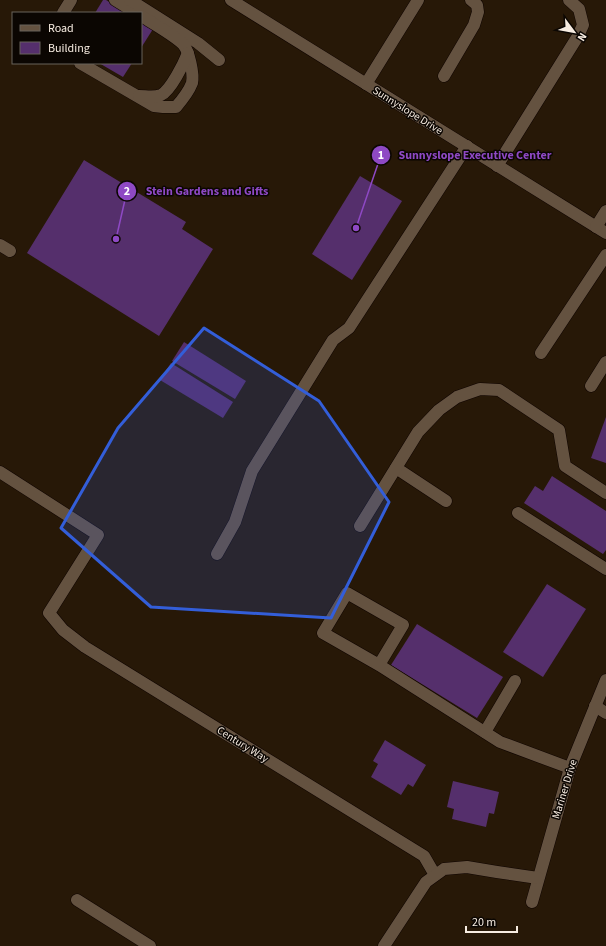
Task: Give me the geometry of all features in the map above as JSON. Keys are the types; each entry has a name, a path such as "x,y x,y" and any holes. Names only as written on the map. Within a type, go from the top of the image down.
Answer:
{"street":[{"path":"64,12 71,0"},
{"path":"115,0 134,12"},
{"path":"130,0 198,43 219,60"},
{"name":"Sunnyslope Drive","path":"230,0 601,230"},
{"path":"366,84 418,0"},
{"path":"444,76 474,25 478,12 477,5 471,0"},
{"path":"498,166 578,36 583,25 579,9 569,0"},
{"path":"82,64 154,106 176,107 192,83 192,72 188,53 183,45 172,36 142,17"},
{"path":"138,96 154,97 162,94 169,87 188,53"},
{"path":"217,554 235,522 252,471 333,340 349,328 467,146"},
{"path":"601,230 606,211"},
{"path":"541,353 606,255"},
{"path":"591,386 606,362"},
{"path":"360,526 418,432 439,410 458,397 480,389 499,390 559,430 565,466 606,493"},
{"path":"396,468 446,501"},
{"name":"Century Way","path":"0,472 98,535 49,613 63,630 85,648 424,856 435,876"},
{"path":"518,514 606,568"},
{"path":"379,665 403,625 347,593 323,633 379,665 500,742 570,768"},
{"name":"Mariner Drive","path":"532,902 570,768 606,680"},
{"path":"485,732 515,682"},
{"path":"595,706 606,713"},
{"path":"384,946 426,882 444,869 467,867 538,878"},
{"path":"77,900 150,946"}],"highlighted area":[{"path":"204,328 319,401 389,502 331,618 151,607 61,528 118,428"}],"building":[{"path":"103,0 106,0 125,12 96,12"},
{"path":"142,22 153,29 142,46"},
{"path":"101,64 131,64 123,77"},
{"path":"84,160 186,222 182,229 213,249 159,336 27,253"},
{"path":"360,176 402,201 352,280 312,254"},
{"path":"184,342 246,381 235,399 172,361"},
{"path":"171,363 233,402 223,418 160,380"},
{"path":"606,417 606,463 591,458"},
{"path":"552,476 606,511 606,550 603,554 524,503 535,486 543,491"},
{"path":"547,584 586,609 543,677 503,652"},
{"path":"417,624 503,677 477,718 391,665"},
{"path":"385,740 426,765 413,787 408,784 401,795 371,777 378,764 373,761"},
{"path":"453,781 499,792 494,814 489,813 486,827 452,819 454,809 447,807"}],"place":[{"name":"Sunnyslope Executive Center","path":"356,228"},
{"name":"Stein Gardens and Gifts","path":"116,239"}]}
